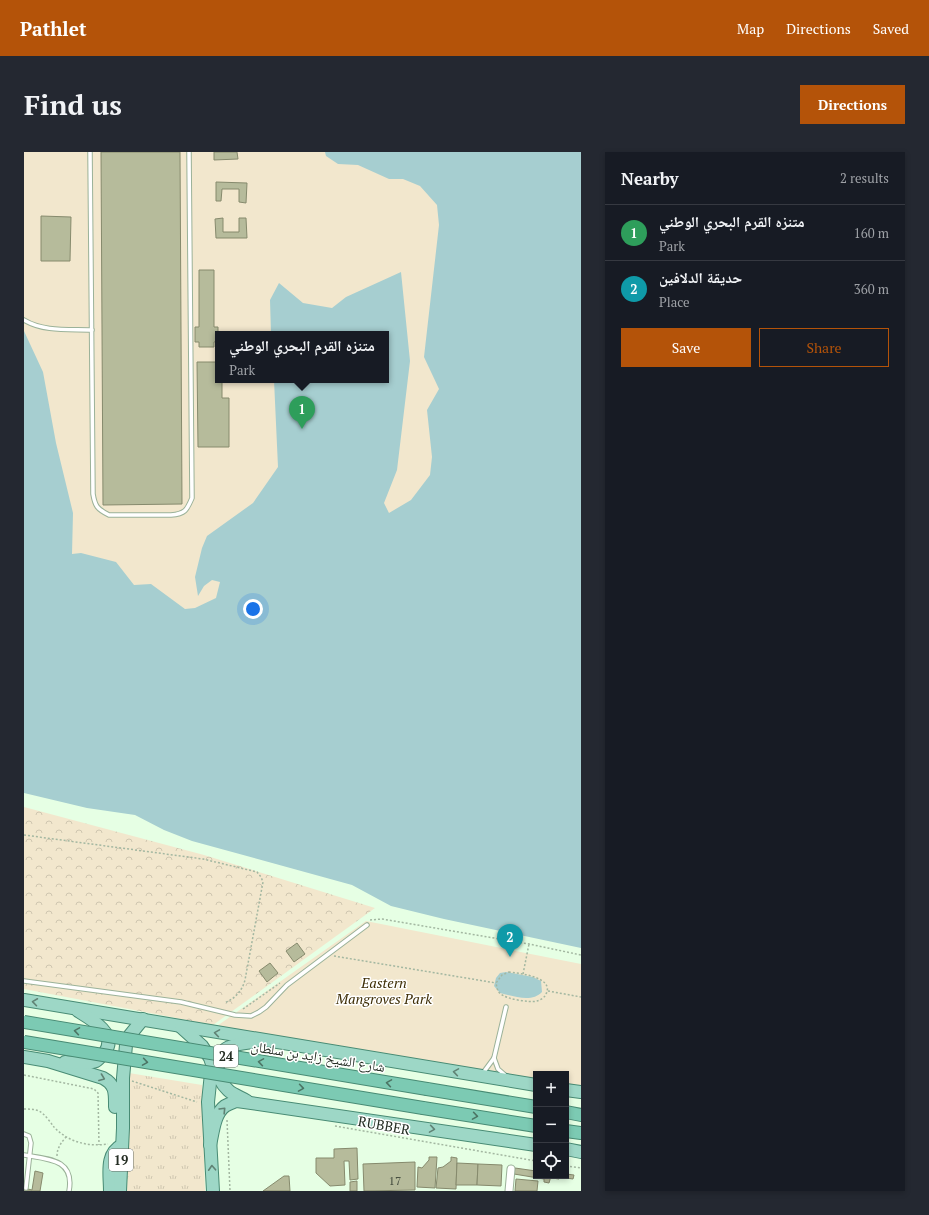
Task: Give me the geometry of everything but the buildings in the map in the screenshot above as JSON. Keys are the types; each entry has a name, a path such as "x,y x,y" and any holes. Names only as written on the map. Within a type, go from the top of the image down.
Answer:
{"highway":[{"name":"شارع الشيخ زايد بن سلطان","path":"24,1022 533,1106"},
{"name":"24","path":"24,1042 533,1126"},
{"path":"569,1113 581,1115"},
{"path":"569,1131 581,1133"}],"main road":[{"path":"24,1000 533,1085"},
{"path":"48,1062 88,1063 96,1061 106,1051 108,1041 105,1032 94,1021 74,1008"},
{"path":"123,1128 123,1078 128,1040 134,1029 143,1019"},
{"path":"180,1026 202,1046 212,1064 208,1102 213,1191"},
{"path":"248,1102 229,1091 224,1086 219,1074 218,1061 224,1050 229,1047 242,1043 263,1040"},
{"path":"24,1057 48,1062 109,1081 114,1088 116,1116 123,1128"},
{"path":"569,1090 581,1092"},
{"path":"210,1145 216,1118 223,1108 237,1101 533,1145"},
{"name":"19","path":"120,1191 123,1128"},
{"path":"110,1191 110,1159 114,1151 122,1144"},
{"path":"569,1150 581,1152"}],"street":[{"path":"509,1191 511,1169"}],"lane":[{"path":"90,152 93,494 95,504 100,511 109,515 180,514 188,508 192,498 189,152"},
{"path":"24,320 33,326 46,329 92,330"},
{"path":"24,981 181,1002 235,1015 251,1016 266,1007 287,985 367,925"},
{"path":"480,1076 494,1058 506,1007"},
{"path":"494,1058 498,1069 516,1083"},
{"path":"24,1134 29,1136 31,1139 26,1188"},
{"path":"24,1155 57,1162 65,1167 68,1171 71,1182 69,1191"}],"path":[{"path":"24,835 203,859 257,872 263,882 245,980 237,995 224,1003"},
{"path":"370,920 382,919 529,944 581,955"},
{"path":"523,974 529,944"},
{"path":"328,955 496,983"},
{"path":"509,972 523,974 541,979 548,991 542,999 537,1002 528,1002 504,997 498,991 496,983 505,973 509,972"},
{"path":"548,991 581,997"},
{"path":"24,1075 94,1089 98,1093 99,1145"},
{"path":"123,1078 198,1102"},
{"path":"24,1109 39,1111 60,1133 77,1142 99,1145 122,1144"},
{"path":"227,1116 230,1191"},
{"name":"RUBBER","path":"334,1126 533,1160"},
{"path":"57,1162 57,1152 66,1137"},
{"path":"569,1166 581,1168"}],"green space":[{"path":"24,152 581,152 581,849 24,705"},
{"path":"24,807 204,855 375,908 213,1025 24,989"},
{"name":"Eastern Mangroves Park","path":"366,921 581,964 581,1086 569,1085 569,1071 533,1071 533,1080 217,1026"},
{"path":"129,1073 202,1085 205,1191 127,1191"}],"water":[{"path":"325,152 581,152 581,948 444,919 391,906 352,885 192,841 164,830 135,815 87,808 24,793 24,331 43,372 56,443 73,513 72,554 81,553 116,562 134,585 151,584 185,609 195,608 216,598 220,582 212,580 204,586 198,596 195,577 202,548 207,536 253,503 278,467 274,383 389,383 389,331 271,331 270,300 279,283 303,303 332,308 346,297 401,272 410,361 397,470 384,503 389,513 411,500 430,475 432,457 427,410 439,389 424,357 439,225 437,205 420,186 403,179 389,179 358,165 338,164 326,156"},
{"path":"506,972 533,977 541,981 542,992 528,998 500,993 494,986 496,978 500,973"}],"place":[{"name":"متنزه القرم البحري الوطني","path":"302,429"},
{"name":"حديقة الدلافين","path":"510,957"}]}
